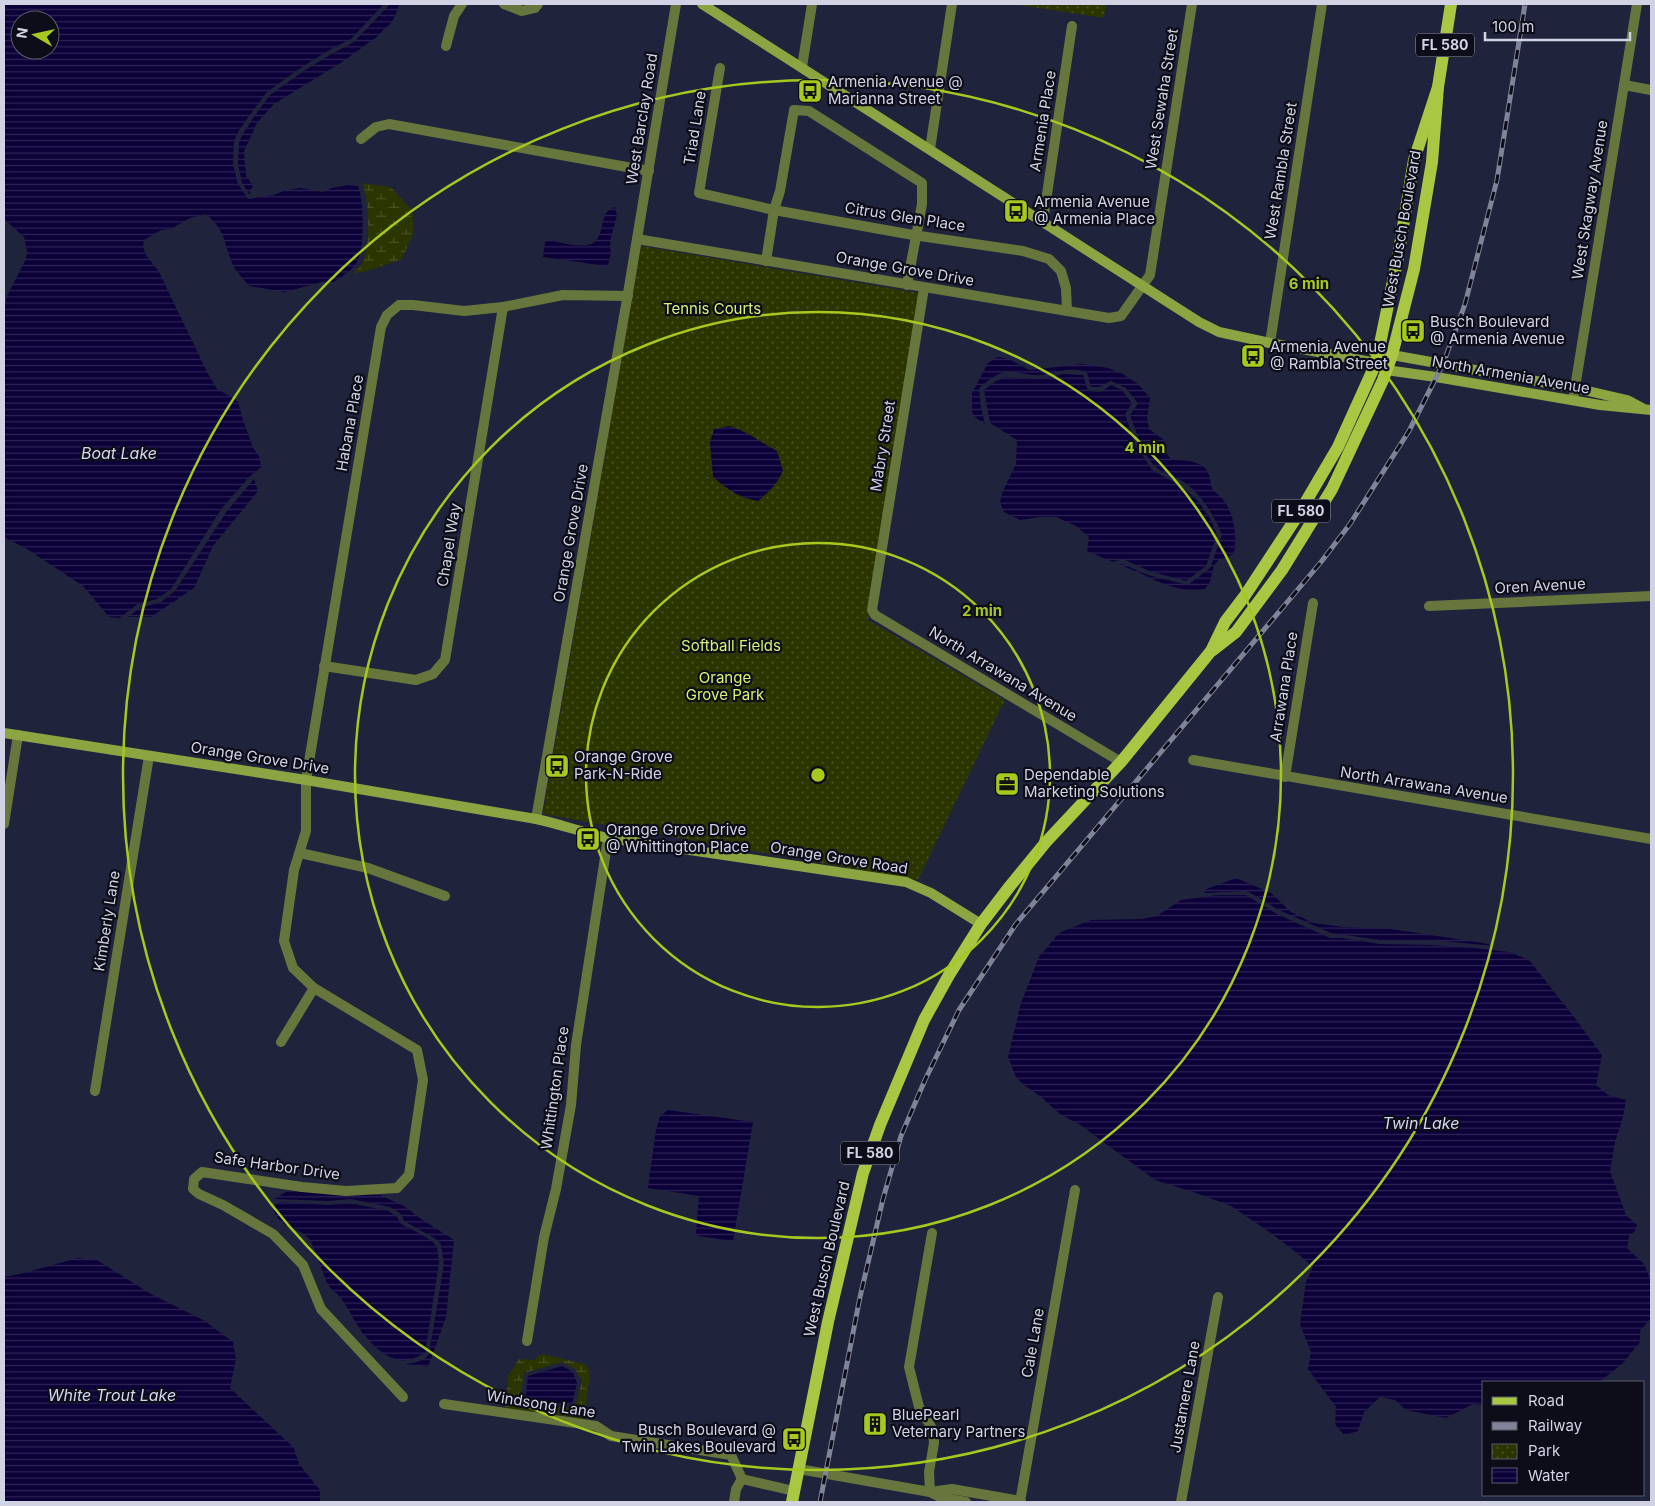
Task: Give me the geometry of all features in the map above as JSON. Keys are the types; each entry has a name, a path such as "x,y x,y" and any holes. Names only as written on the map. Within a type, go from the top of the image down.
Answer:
{"main road":[{"name":"North Armenia Avenue","path":"702,4 1142,286 1199,322 1219,332 1445,378 1624,409 1648,410"},
{"name":"West Busch Boulevard","path":"793,1497 828,1322 863,1173 880,1125 924,1020 981,924 1010,886 1046,842 1121,762 1211,651 1225,622 1244,597 1298,515 1338,447 1381,366 1392,355 1414,269 1432,162 1438,87 1451,4"},
{"name":"West Busch Boulevard","path":"1381,366 1414,160 1438,87"},
{"name":"North Armenia Avenue","path":"1392,355 1575,388 1627,400 1648,410"},
{"name":"Orange Grove Drive","path":"4,733 306,780 536,820"},
{"name":"Orange Grove Road","path":"536,820 556,823 608,838 906,882 931,893 981,924"}],"street":[{"path":"446,46 454,16 462,4"},
{"path":"504,4 522,11 535,8 538,4"},
{"name":"West Barclay Road","path":"637,239 676,4"},
{"path":"802,67 812,4"},
{"path":"930,150 952,4"},
{"name":"West Sewaha Street","path":"1142,286 1150,275 1192,4"},
{"name":"West Rambla Street","path":"1270,343 1322,4"},
{"name":"West Skagway Avenue","path":"1573,400 1637,4"},
{"name":"Armenia Place","path":"1043,221 1072,26"},
{"name":"Triad Lane","path":"699,193 720,68"},
{"path":"1624,85 1651,90"},
{"path":"766,261 794,110 809,111 922,183 922,204 907,285"},
{"path":"361,139 376,127 388,124 649,170"},
{"name":"Citrus Glen Place","path":"699,193 774,210 1023,252 1049,259 1061,271 1066,288 1067,311"},
{"name":"Orange Grove Drive","path":"536,820 637,239 1109,318 1121,316 1142,286"},
{"name":"Mabry Street","path":"872,610 924,288"},
{"name":"Habana Place","path":"306,780 381,328 387,315 399,305 464,311 503,307 563,295 628,296"},
{"name":"Chapel Way","path":"324,666 416,680 433,674 445,660 503,307"},
{"name":"Oren Avenue","path":"1429,606 1651,596"},
{"name":"Arrawana Place","path":"1285,776 1313,603"},
{"name":"North Arrawana Avenue","path":"872,610 875,615 1121,762"},
{"path":"4,824 18,736"},
{"name":"Kimberly Lane","path":"95,1091 149,756"},
{"name":"North Arrawana Avenue","path":"1193,760 1651,839"},
{"name":"Safe Harbor Drive","path":"306,780 306,831 294,870 284,941 293,968 314,988 417,1050 423,1080 409,1175 397,1188 346,1191 302,1187 202,1172 194,1179 193,1189 273,1234 303,1265 321,1309 402,1397"},
{"name":"Whittington Place","path":"527,1342 544,1237 556,1189 570,1105 576,1045 608,838"},
{"path":"300,853 368,868 444,896"},
{"path":"280,1042 314,988"},
{"name":"Cale Lane","path":"1020,1502 1075,1190"},
{"path":"930,1492 929,1472 934,1443 932,1430 920,1407 909,1367 932,1233"},
{"name":"Justamere Lane","path":"1181,1502 1218,1297"},
{"name":"Windsong Lane","path":"444,1404 596,1426 611,1436 731,1456 742,1479"},
{"path":"799,1469 930,1492 940,1497 966,1502"},
{"path":"734,1502 736,1489 742,1479 793,1497"},
{"path":"930,1492 952,1489 993,1499 1020,1502"}],"green space":[{"path":"1012,4 1106,4 1104,18"},
{"path":"362,183 391,187 412,209 414,232 402,259 353,274 364,258 368,237 367,201"},
{"name":"Orange Grove Park","path":"641,246 919,293 868,620 1005,700 918,880 543,814"},
{"path":"542,1354 585,1364 590,1371 585,1416 582,1419 505,1408 508,1376 519,1359 534,1360","holes":["562,1362 575,1369 582,1381 575,1408 522,1405 520,1401 524,1373"]}],"water":[{"name":"Boat Lake","path":"4,4 384,4 351,39 299,69 267,92 238,132 234,141 233,164 238,184 248,199 300,188 323,192 348,185 358,186 363,225 361,249 356,264 346,274 334,282 322,282 285,292 249,286 233,266 221,231 206,214 190,218 171,229 161,230 144,240 143,247 146,255 159,272 208,374 217,389 238,402 253,448 259,456 261,467 249,477 222,508 171,589 157,599 138,604 119,618 109,617 83,586 27,549 4,537 4,310 7,296 26,259 27,251 24,237 4,219"},
{"path":"390,4 399,4 396,14 392,22 378,36 342,62 274,104 257,123 244,151 246,176 253,186 250,195 242,183 238,164 239,142 253,118 270,95 302,72 354,42"},
{"path":"615,207 617,215 611,237 611,253 608,265 543,257 545,242 548,240 577,245 593,243 598,239 606,214"},
{"path":"998,357 1009,359 1029,370 1083,364 1108,368 1123,374 1138,384 1150,398 1147,418 1149,429 1164,440 1165,451 1171,460 1193,462 1203,466 1210,477 1213,490 1222,498 1230,511 1235,532 1234,554 1219,560 1214,565 1210,582 1205,589 1180,589 1118,565 1122,564 1148,575 1188,585 1210,568 1222,535 1202,499 1184,482 1159,469 1148,457 1130,415 1137,402 1126,388 1111,381 1099,387 1091,387 1087,373 1076,370 1064,370 1041,375 1005,372 991,379 979,389 985,424 976,418 972,412 972,393 988,363"},
{"path":"1063,374 1083,375 1088,391 1101,392 1111,385 1122,390 1132,403 1125,414 1135,444 1152,470 1181,486 1198,501 1211,520 1217,535 1206,566 1186,581 1149,571 1123,559 1113,562 1087,551 1089,537 1076,526 1056,517 1020,520 1004,512 1000,502 1003,491 1016,464 1017,440 990,423 984,390 996,381 1006,377 1041,379"},
{"path":"729,426 777,451 783,471 772,488 758,501 734,492 713,477 710,442 714,429"},
{"path":"254,479 258,491 213,546 194,588 151,617 128,617 140,608 161,602 175,591 227,511"},
{"path":"1236,878 1271,893 1291,912 1313,923 1344,927 1391,929 1493,946 1432,940 1380,940 1331,933 1279,910 1247,891 1205,893 1204,890"},
{"name":"Twin Lake","path":"1218,895 1246,895 1277,914 1330,938 1380,944 1466,947 1509,952 1529,960 1602,1055 1596,1085 1608,1095 1626,1100 1610,1171 1626,1215 1637,1225 1635,1231 1629,1236 1627,1248 1644,1264 1651,1281 1651,1318 1640,1331 1640,1342 1622,1364 1600,1381 1482,1381 1482,1405 1473,1404 1446,1418 1406,1410 1395,1400 1380,1397 1364,1412 1358,1431 1344,1435 1335,1424 1336,1407 1308,1369 1311,1352 1300,1324 1306,1282 1313,1267 1268,1231 1231,1206 1155,1180 1079,1124 1061,1115 1040,1096 1024,1085 1016,1077 1008,1057 1021,1003 1039,957 1059,933 1091,920 1142,919 1157,916 1181,900"},
{"path":"668,1110 753,1122 733,1241 698,1236 696,1233 699,1196 648,1188 656,1130 660,1116"},
{"path":"310,1190 380,1195 404,1206 454,1240 446,1317 428,1367 406,1364 422,1360 429,1354 444,1264 441,1244 404,1221 401,1214 390,1207 351,1199 328,1201 274,1199 286,1192"},
{"path":"276,1203 328,1205 350,1203 389,1211 397,1217 401,1224 432,1241 437,1247 439,1263 425,1353 409,1360 399,1360 386,1355 369,1340 342,1300 327,1283 310,1240 301,1232 286,1225 276,1216 273,1209"},
{"name":"White Trout Lake","path":"78,1258 97,1260 149,1293 203,1320 233,1342 236,1359 230,1388 294,1448 299,1464 320,1490 320,1502 4,1502 4,1277"},
{"path":"562,1366 573,1372 577,1383 572,1404 525,1402 528,1376"}],"railway":[{"path":"820,1502 860,1297 883,1199 901,1136 925,1080 959,1010 1016,924 1321,562 1350,524 1409,431 1443,364 1465,304 1497,180 1525,4"}],"place":[{"name":"Armenia Avenue @ Marianna Street","path":"810,91"},
{"name":"Armenia Avenue @ Armenia Place","path":"1016,211"},
{"name":"Busch Boulevard @ Armenia Avenue","path":"1413,331"},
{"name":"Armenia Avenue @ Rambla Street","path":"1253,356"},
{"name":"Orange Grove Park-N-Ride","path":"557,766"},
{"name":"Dependable Marketing Solutions","path":"1007,784"},
{"name":"Orange Grove Drive @ Whittington Place","path":"588,839"},
{"name":"BluePearl Veternary Partners","path":"875,1424"},
{"name":"Busch Boulevard @ Twin Lakes Boulevard","path":"794,1439"}],"park label":[{"name":"Tennis Courts","path":"712,309"},
{"name":"Softball Fields","path":"731,646"}]}
